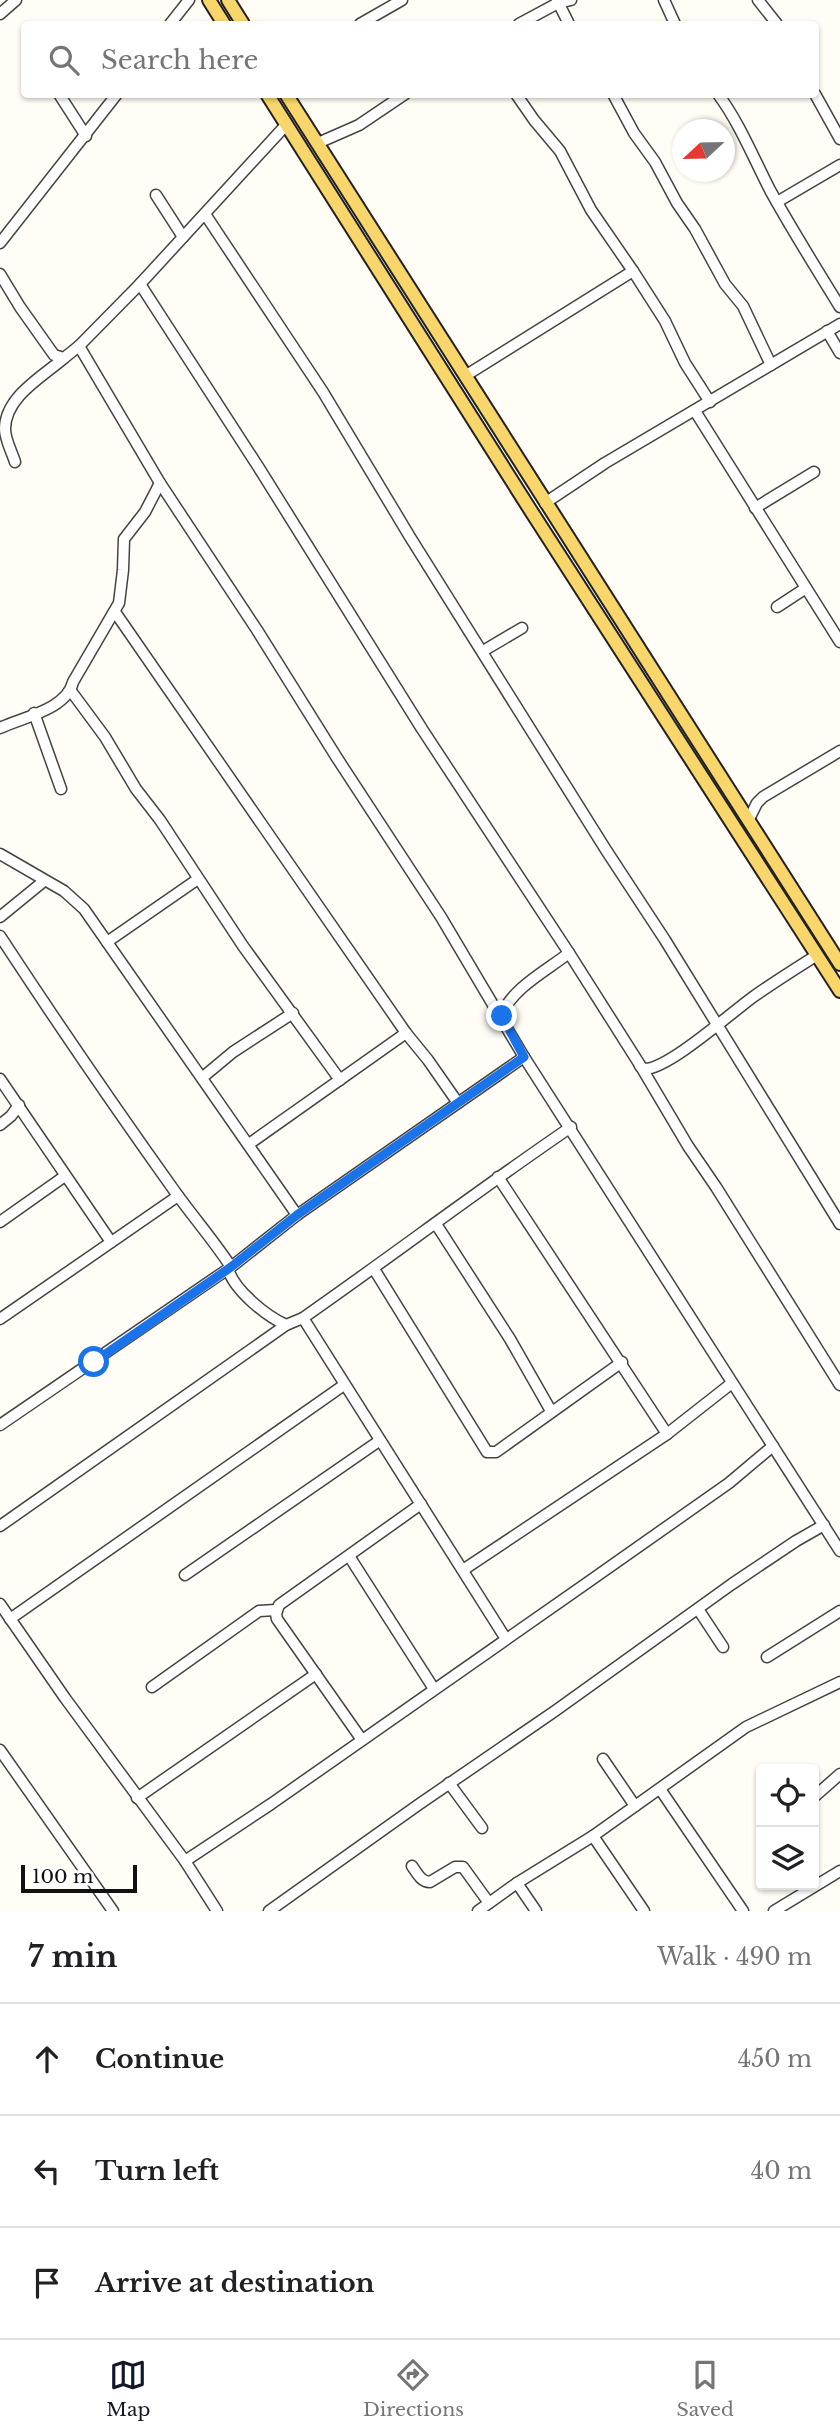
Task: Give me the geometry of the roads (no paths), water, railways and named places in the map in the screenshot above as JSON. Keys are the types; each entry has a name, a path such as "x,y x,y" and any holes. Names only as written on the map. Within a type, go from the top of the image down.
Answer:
{"main road":[{"path":"209,0 222,21"},
{"path":"228,0 241,21"},
{"path":"269,98 840,991"},
{"path":"289,98 840,964"},
{"path":"676,735 690,727"}],"street":[{"path":"0,14 16,0"},
{"path":"172,21 189,0"},
{"path":"365,21 402,0"},
{"path":"524,21 558,1 571,0"},
{"path":"664,0 674,21"},
{"path":"758,0 775,21"},
{"path":"558,1 568,21"},
{"path":"62,98 86,136"},
{"path":"0,243 114,98"},
{"path":"318,143 359,125 399,98"},
{"path":"519,98 555,143 591,210 665,321 685,363 710,402"},
{"path":"615,98 634,133 655,162 677,204 702,240 714,265 743,306 771,365"},
{"path":"721,98 738,124 777,202 840,307"},
{"path":"817,98 840,139"},
{"path":"15,462 5,432 8,411 18,397 79,346 140,284 286,125"},
{"path":"777,202 840,165"},
{"path":"156,195 183,237"},
{"path":"205,214 323,392 410,537 665,940 840,1224"},
{"path":"465,376 633,271"},
{"path":"0,274 54,355 64,358"},
{"path":"140,284 422,729 644,1069 688,1146 840,1385"},
{"path":"545,503 599,467 840,324"},
{"path":"827,331 840,353"},
{"path":"79,346 160,483 442,917 524,1057 840,1551"},
{"path":"695,411 806,588 836,625 840,642"},
{"path":"755,508 814,472"},
{"path":"0,728 57,703 71,691 80,670 119,603 124,539 145,512 160,483"},
{"path":"777,607 806,588"},
{"path":"115,612 406,1033 457,1102"},
{"path":"483,651 522,628"},
{"path":"71,691 105,737 136,789 160,820 243,946 340,1080"},
{"path":"34,713 61,789"},
{"path":"749,819 763,797 840,751"},
{"path":"0,853 64,891 84,909 297,1215"},
{"path":"107,942 198,879"},
{"path":"0,917 44,881"},
{"path":"0,936 44,1004 231,1267"},
{"path":"502,1016 505,1006 514,995 569,953"},
{"path":"644,1069 683,1050 817,955"},
{"path":"203,1077 233,1052 293,1013"},
{"path":"248,1144 406,1033"},
{"path":"0,1425 231,1267 297,1215 524,1057"},
{"path":"0,1079 111,1242"},
{"path":"0,1125 19,1105"},
{"path":"0,1526 286,1325 303,1318 374,1269 498,1177 571,1127"},
{"path":"0,1222 65,1176"},
{"path":"498,1177 667,1434"},
{"path":"0,1319 178,1196"},
{"path":"436,1224 510,1339 551,1411"},
{"path":"231,1267 228,1269 229,1273 245,1295 286,1325"},
{"path":"374,1269 487,1452 496,1452 622,1362"},
{"path":"303,1318 506,1639"},
{"path":"463,1570 667,1434 732,1383"},
{"path":"10,1619 344,1385"},
{"path":"185,1575 379,1441"},
{"path":"185,1861 729,1483 773,1446"},
{"path":"362,1740 277,1619 276,1610 279,1605 421,1504"},
{"path":"269,1911 698,1609 796,1541 824,1525"},
{"path":"349,1556 434,1689"},
{"path":"0,1604 137,1798 185,1861 217,1911"},
{"path":"698,1609 723,1647"},
{"path":"152,1687 259,1611 276,1610"},
{"path":"767,1657 840,1611"},
{"path":"137,1798 316,1674"},
{"path":"478,1911 517,1883 593,1836 746,1727 840,1682"},
{"path":"0,1750 113,1911"},
{"path":"603,1759 635,1806"},
{"path":"819,1793 840,1774"},
{"path":"449,1783 482,1828"},
{"path":"660,1789 743,1911"},
{"path":"593,1836 644,1911"},
{"path":"412,1866 422,1881 426,1882 455,1867 463,1867 489,1903"},
{"path":"774,1911 840,1871"},
{"path":"517,1883 536,1911"}]}
